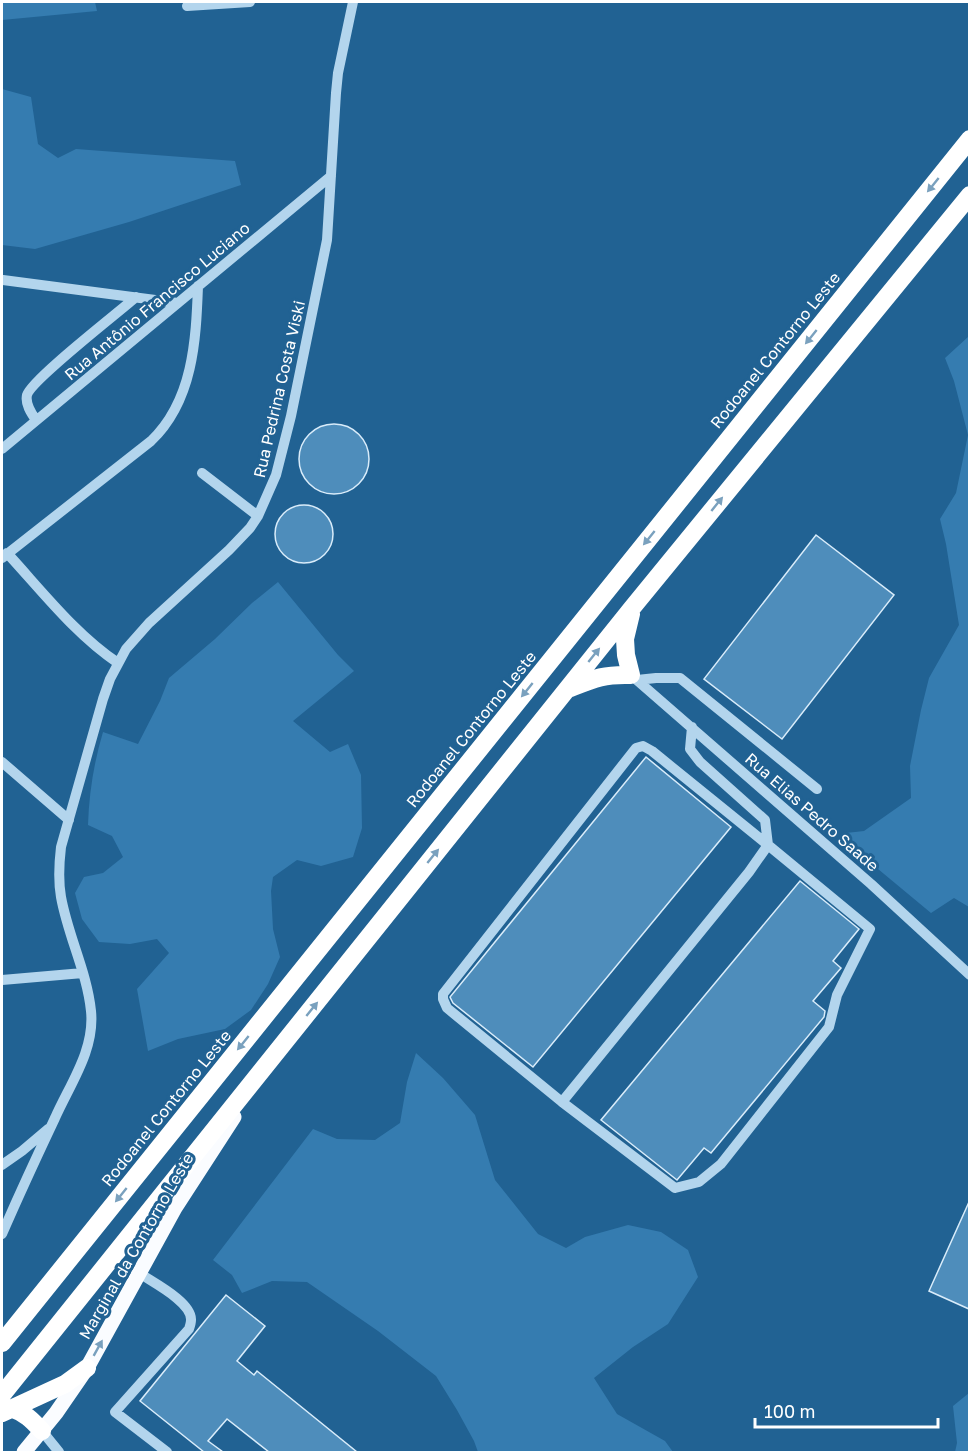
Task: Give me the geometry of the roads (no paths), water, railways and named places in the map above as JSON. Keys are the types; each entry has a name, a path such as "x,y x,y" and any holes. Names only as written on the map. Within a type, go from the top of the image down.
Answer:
{"highway":[{"name":"Rodoanel Contorno Leste","path":"2,1343 969,139"},
{"path":"5,1405 275,1054 632,608 969,195"},
{"path":"566,690 597,677 615,675 634,678 626,655 624,639 632,608"},
{"path":"5,1405 60,1386 87,1368"},
{"path":"5,1405 22,1412 42,1431"}],"main road":[{"name":"Marginal da Contorno Leste","path":"24,1452 69,1396 87,1368 162,1231 275,1054"}],"street":[{"path":"188,6 250,2"},
{"name":"Rua Pedrina Costa Viski","path":"2,1234 82,1062 91,1030 90,999 65,913 59,882 59,864 61,847 103,699 118,663 136,636 235,545 250,528 258,516 276,475 291,416 327,240 338,73 353,2"},
{"name":"Rua Antônio Francisco Luciano","path":"2,449 332,176"},
{"path":"3,279 178,303"},
{"path":"118,663 76,627 4,556 151,441 166,424 179,401 188,375 196,332 198,286"},
{"path":"36,420 27,402 30,388 136,297"},
{"path":"202,473 258,516"},
{"path":"634,678 680,678 817,789"},
{"name":"Rua Elias Pedro Saade","path":"634,678 879,891 969,975"},
{"path":"562,1101 749,873 768,845 765,820 700,762 690,749 692,727"},
{"path":"643,746 652,751 768,845 870,929 837,995 830,1027 721,1164 699,1182 675,1188 447,1008 443,994 636,748 643,746"},
{"path":"2,762 69,819"},
{"path":"2,980 83,973"},
{"path":"2,1165 51,1127"},
{"path":"139,1273 177,1298 189,1310 192,1319 189,1329 115,1412 167,1452"},
{"path":"42,1431 59,1452"}]}
